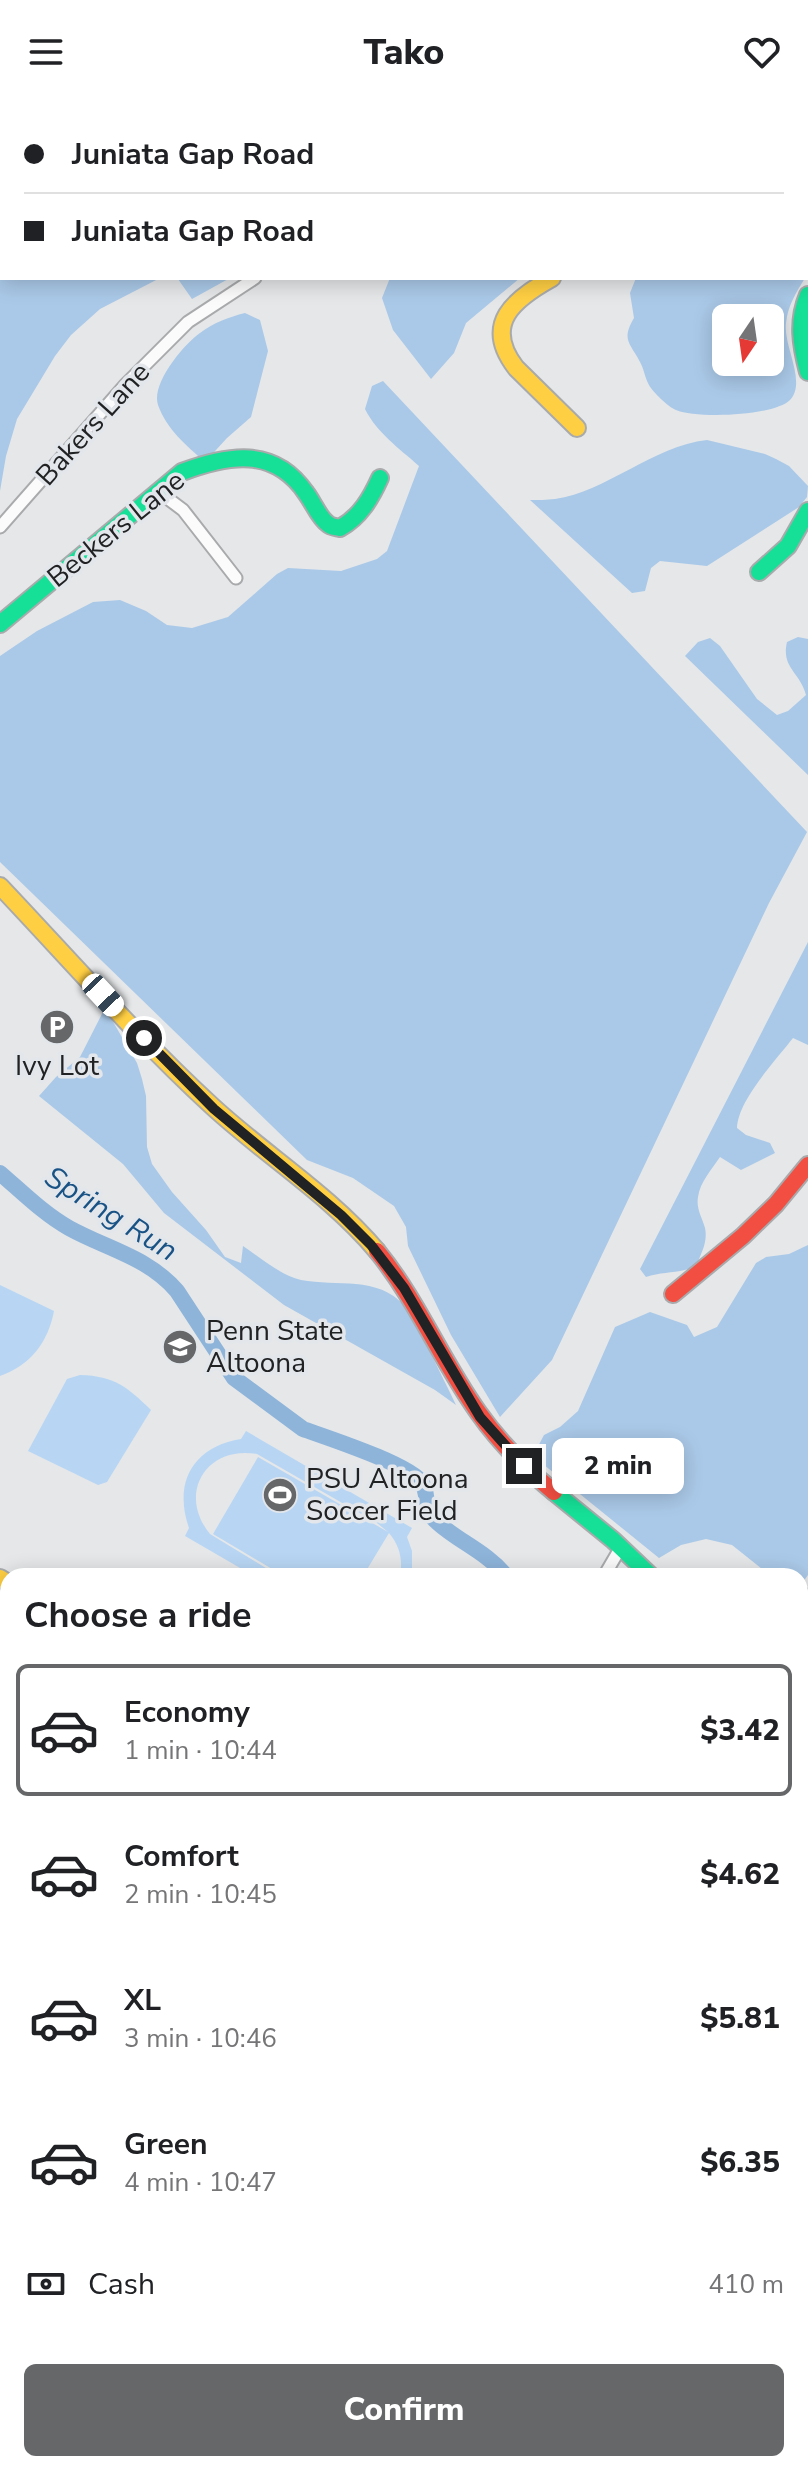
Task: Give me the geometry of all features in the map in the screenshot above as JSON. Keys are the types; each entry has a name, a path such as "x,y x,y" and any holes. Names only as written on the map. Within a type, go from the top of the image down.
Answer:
{"street":[{"name":"Bakers Lane","path":"0,527 126,384 188,322 252,280"},
{"path":"549,280 516,301 506,316 504,350 515,366 577,428"},
{"path":"808,295 799,331 808,372"},
{"name":"Beckers Lane","path":"0,624 182,472 236,457 276,464 303,488 328,524 340,528 351,523 374,492 380,478"},
{"path":"159,492 183,510 236,578"},
{"path":"759,572 788,546 808,511"},
{"path":"0,886 194,1090 365,1238 404,1288 469,1398 496,1437 524,1466 643,1568"},
{"path":"673,1294 743,1236 776,1204 808,1165"},
{"path":"609,1568 621,1547"}],"shaded area":[{"path":"0,280 156,280 100,309 71,335 55,356 17,419 0,491"},
{"path":"179,280 226,280 192,299"},
{"path":"389,280 518,280 466,323 454,353 431,379 393,330 382,298"},
{"path":"635,280 804,280 786,323 795,392 790,400 768,410 700,414 673,408 649,385 628,341 628,331 634,318 630,293"},
{"path":"245,313 260,320 268,351 251,417 205,462 166,422 158,405 159,387 177,356 193,339 216,323"},
{"path":"383,381 807,832 769,903 552,1360 500,1417 451,1335 408,1246 406,1227 394,1206 353,1178 307,1160 0,862 0,656 37,631 93,602 120,600 146,611 167,625 192,628 228,617 288,568 341,571 377,559 387,551 419,466 382,433 365,409 372,386"},
{"path":"707,440 765,454 789,466 808,486 807,497 799,507 707,566 660,561 651,568 645,591 632,593 530,500 574,495 668,451"},
{"path":"798,637 808,639 808,775 685,656 698,642 710,638 720,646 757,699 777,715 788,711 806,695 789,664 786,651 787,642"},
{"path":"808,942 808,1045 793,1038 750,1093 737,1128 746,1135 770,1143 775,1153 741,1170 720,1157 699,1191 698,1205 706,1238 696,1266 646,1277 640,1269"},
{"path":"105,1008 137,1063 142,1079 146,1096 147,1147 152,1164 225,1257 241,1263 243,1246 293,1278 369,1286 394,1296 414,1319 456,1405 435,1390 284,1305 164,1213 123,1164 39,1096 80,1057"},
{"path":"808,1245 808,1568 761,1568 732,1545 706,1539 681,1545 659,1558 533,1456 544,1435 560,1427 578,1411 615,1327 650,1312 687,1325 694,1337 717,1327 756,1263 766,1257 789,1254"},
{"path":"0,1285 54,1311 47,1333 36,1351 21,1366 0,1376"},
{"path":"80,1375 112,1380 151,1410 107,1482 98,1485 28,1451 67,1379"},
{"name":"PSU Altoona Soccer Field","path":"246,1431 412,1528 407,1537 412,1551 412,1568 401,1568 400,1553 389,1533 368,1568 270,1568 213,1534 258,1457 388,1532 257,1454 239,1453 211,1465 202,1476 196,1503 200,1519 210,1534 266,1568 240,1568 185,1536 189,1528 184,1496 191,1469 210,1450 241,1439"}],"waterway":[{"name":"Spring Run","path":"0,1173 60,1222 140,1262 166,1279 234,1378 303,1429 367,1452 415,1476 422,1483 432,1517 498,1568"}],"traffic: fast":[{"path":"808,295 802,314 801,333 808,372"},
{"path":"0,624 182,472 233,459 265,461 293,478 325,521 340,528 364,506 380,478"},
{"path":"759,572 788,546 808,511"},
{"path":"554,1492 643,1568"}],"traffic: slow":[{"path":"549,280 515,304 502,326 502,338 516,368 577,428"},
{"path":"0,886 184,1080 232,1124 318,1193 377,1251"}],"traffic: jam":[{"path":"673,1294 743,1236 776,1204 808,1165"},
{"path":"377,1251 486,1423 513,1454 554,1492"}],"place":[{"name":"Ivy Lot","path":"57,1027"},
{"name":"Penn State Altoona","path":"180,1347"},
{"name":"PSU Altoona Soccer Field","path":"280,1495"}],"route":[{"path":"144,1038 214,1109 341,1215 387,1263 480,1417 524,1466"}]}
